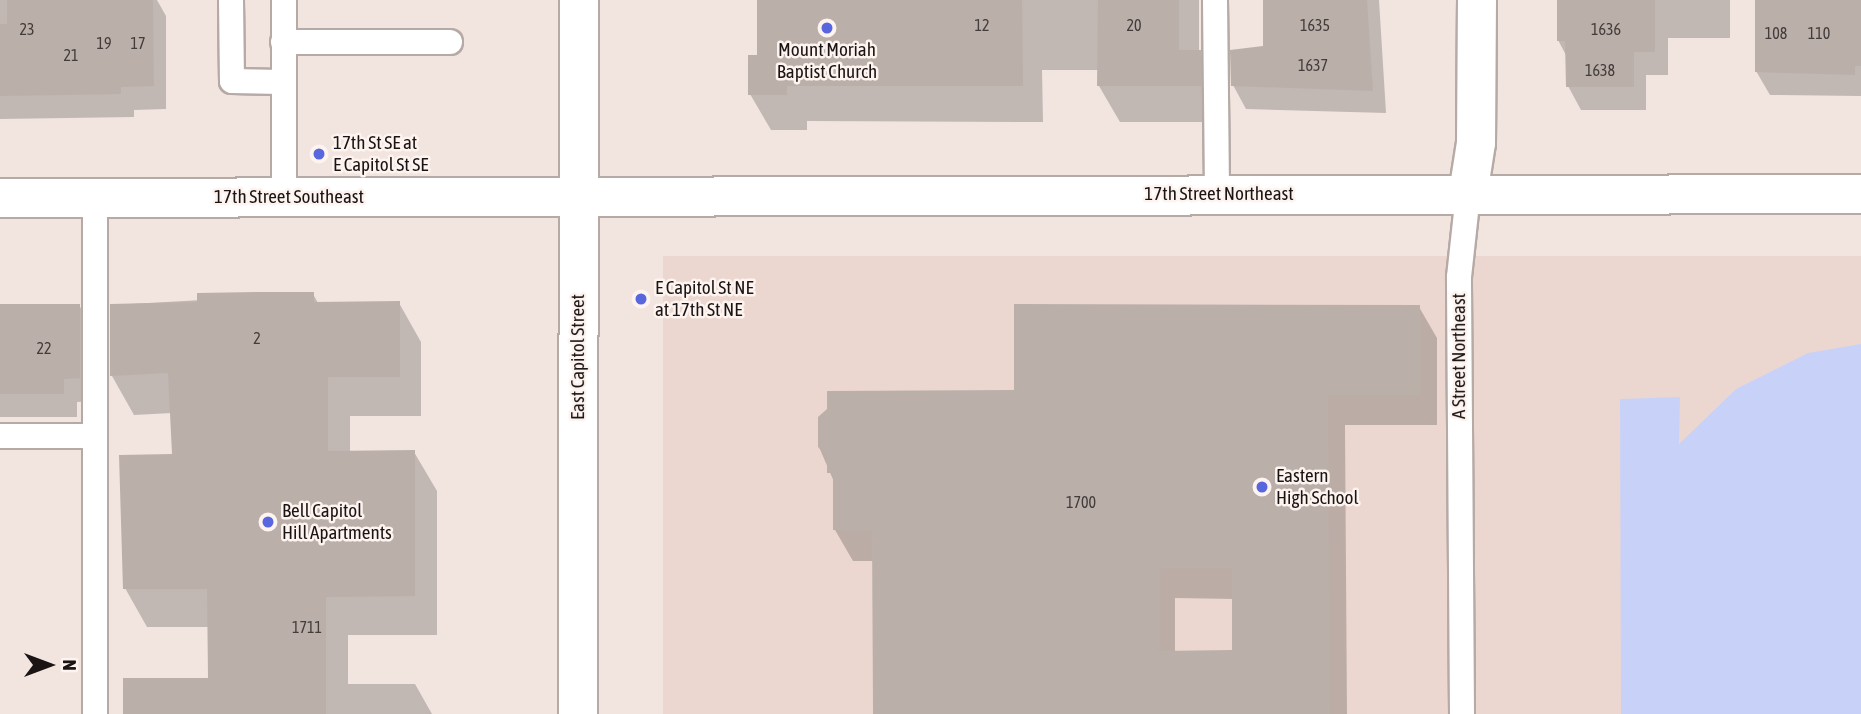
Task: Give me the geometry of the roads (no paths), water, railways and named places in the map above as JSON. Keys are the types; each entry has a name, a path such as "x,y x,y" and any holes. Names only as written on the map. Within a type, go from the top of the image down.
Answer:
{"main road":[{"name":"East Capitol Street","path":"578,714 579,0"},
{"name":"A Street Northeast","path":"1468,194 1476,143 1477,0"},
{"name":"17th Street Northeast","path":"578,196 1861,194"},
{"name":"17th Street Southeast","path":"0,198 578,196"}],"lane":[{"path":"231,0 232,81 281,82"},
{"path":"284,0 281,82 284,197"},
{"path":"1215,0 1217,194"},
{"path":"283,42 450,42"},
{"name":"A Street Northeast","path":"1462,714 1459,277 1468,194"},
{"path":"94,714 95,198"},
{"path":"0,436 95,436"}],"place":[{"name":"Mount Moriah Baptist Church","path":"827,28"},
{"name":"17th St SE at E Capitol St SE","path":"319,154"},
{"name":"E Capitol St NE at 17th St NE","path":"641,299"},
{"name":"Eastern High School","path":"1262,487"},
{"name":"Bell Capitol Hill Apartments","path":"268,522"}]}
